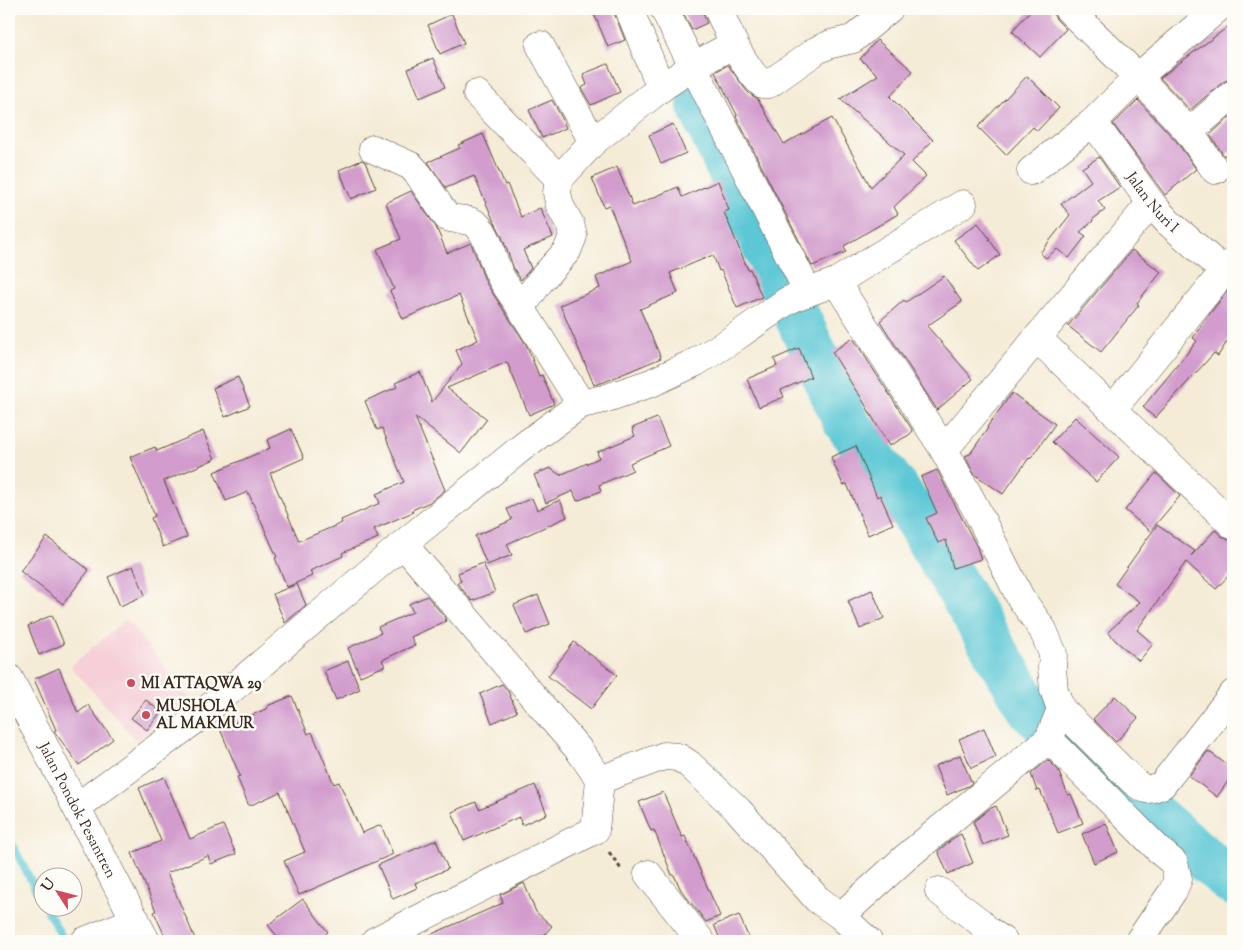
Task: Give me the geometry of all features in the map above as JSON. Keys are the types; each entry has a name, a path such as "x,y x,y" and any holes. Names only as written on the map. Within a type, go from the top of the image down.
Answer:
{"street":[{"path":"629,9 677,77 798,296"},
{"path":"664,9 677,77"},
{"path":"718,9 741,56 762,84 769,84 818,50 831,44 853,39 889,9"},
{"path":"1068,9 1138,77 1189,132 1215,170"},
{"path":"1031,171 1092,122 1138,77 1217,9"},
{"path":"521,308 540,282 567,251 573,236 570,224 560,206 557,193 559,179 592,142 677,77 734,44"},
{"path":"540,45 592,142"},
{"path":"477,94 559,179"},
{"path":"1189,132 1233,94"},
{"name":"Jalan Nuri I","path":"1092,122 1151,203 1168,222 1228,266"},
{"path":"373,149 411,166 419,174 447,217 453,220 465,219 477,225 485,236 498,273 581,404"},
{"path":"944,450 1151,203"},
{"path":"77,807 195,720 403,544 525,445 581,404 604,399 651,383 696,362 798,296 836,282 963,204"},
{"path":"1112,410 1228,266"},
{"path":"836,282 944,450 1020,597 1043,630 1052,654 1054,726 1154,846 1174,863 1178,879 1173,891 1139,941"},
{"path":"1037,338 1233,526"},
{"path":"375,941 595,830 600,780 579,750 403,544"},
{"name":"Jalan Pondok Pesantren","path":"9,678 141,931"},
{"path":"1054,726 1142,788 1150,790 1162,785 1233,694"},
{"path":"841,916 1054,726"},
{"path":"600,780 664,756 678,757 689,764 738,810 818,899 841,916 868,941"},
{"path":"648,874 701,941"},
{"path":"939,891 980,922 990,937"},
{"path":"85,941 141,931"}],"shaded area":[{"name":"MI ATTAQWA 29","path":"126,619 189,698 137,741 71,667"}],"building":[{"path":"592,9 614,9 625,40 608,47"},
{"path":"681,9 703,9 707,23 692,30"},
{"path":"1032,9 1051,9 1057,20 1066,29 1040,57 1012,31"},
{"path":"452,14 464,43 440,54 428,25"},
{"path":"1233,23 1233,79 1223,82 1190,110 1160,78"},
{"path":"877,40 913,71 890,97 933,140 912,162 926,176 894,207 898,214 844,246 846,252 812,266 715,72 728,65 746,90 757,98 784,144 832,118 871,187 904,155 840,99 878,75 860,59"},
{"path":"433,58 445,87 420,98 408,69"},
{"path":"608,64 620,92 591,105 581,88 587,85 583,74"},
{"path":"1027,76 1059,108 1037,131 1033,127 1006,155 978,127"},
{"path":"552,100 566,128 542,138 529,110"},
{"path":"1138,100 1177,142 1196,169 1165,195 1113,124"},
{"path":"1233,114 1233,150 1224,156 1210,135"},
{"path":"673,124 686,153 661,164 649,135"},
{"path":"483,134 521,217 540,208 553,237 523,250 531,268 521,280 514,269 501,234 474,176 446,188 428,162 460,148 458,145"},
{"path":"1099,157 1120,187 1098,201 1105,210 1080,232 1086,236 1069,258 1057,249 1046,258 1040,253 1070,215 1061,204 1091,181 1082,168"},
{"path":"362,160 365,162 376,188 351,199 339,170"},
{"path":"617,167 633,206 678,187 682,197 718,181 729,210 724,212 748,270 750,269 762,297 737,308 713,255 670,273 678,293 640,309 661,358 594,385 560,305 600,288 596,277 632,261 609,205 604,207 592,178"},
{"path":"411,191 436,227 447,253 471,243 486,283 527,346 539,376 542,375 554,404 529,415 507,362 447,388 487,419 461,453 415,417 445,490 430,502 412,510 413,512 374,529 378,538 342,553 343,556 310,571 312,576 287,587 275,558 277,557 248,492 226,501 214,472 270,448 267,440 291,429 304,458 270,473 299,541 342,523 341,520 380,503 376,494 404,482 382,428 377,430 365,401 397,387 395,383 420,372 432,402 462,364 456,350 478,340 459,295 403,319 390,291 394,289 377,249 401,239 386,203"},
{"path":"978,223 1000,255 978,271 954,240"},
{"path":"1132,250 1161,272 1137,303 1139,305 1101,352 1068,326"},
{"path":"944,276 962,302 927,326 973,379 937,410 880,321 904,300 906,302"},
{"path":"1233,284 1233,332 1218,356 1214,353 1155,418 1143,407 1197,341 1193,338"},
{"path":"853,338 913,431 889,446 832,352"},
{"path":"799,348 811,377 781,390 784,397 759,407 747,379 777,366 774,359"},
{"path":"238,377 250,406 225,417 213,388"},
{"path":"1012,393 1055,424 1003,494 974,474 965,456 970,454"},
{"path":"1075,417 1119,457 1096,482 1052,442"},
{"path":"657,418 669,446 630,463 633,470 599,485 601,491 577,501 573,491 546,503 534,475 550,468 560,475 599,458 597,452 635,436 632,428"},
{"path":"203,431 215,459 164,481 187,537 163,547 151,518 155,516 130,457 155,447 157,451"},
{"path":"856,446 877,497 880,495 893,524 868,535 847,484 843,485 831,457"},
{"path":"937,470 977,547 981,559 953,568 946,540 938,543 926,518 937,513 921,477"},
{"path":"1156,473 1180,496 1150,531 1125,510"},
{"path":"532,498 537,510 560,500 567,517 507,544 512,555 487,565 475,536 512,520 507,509"},
{"path":"1157,525 1195,551 1191,556 1215,530 1223,537 1233,541 1233,571 1216,589 1186,562 1137,630 1153,644 1139,661 1108,632 1140,602 1115,584"},
{"path":"47,537 89,570 63,604 20,571"},
{"path":"483,563 495,592 472,601 457,583 461,581 458,573"},
{"path":"133,566 145,595 120,606 108,577"},
{"path":"297,584 306,605 285,623 273,594"},
{"path":"872,590 884,618 860,629 848,601"},
{"path":"538,595 550,624 526,634 514,605"},
{"path":"427,596 446,621 411,637 415,645 382,660 385,666 360,676 348,648 381,633 378,627 413,612 409,604"},
{"path":"52,615 64,644 39,655 28,626"},
{"path":"574,642 617,675 591,709 548,676"},
{"path":"348,661 360,689 336,700 324,671"},
{"path":"59,668 78,713 88,705 113,739 79,765 54,731 56,730 34,679"},
{"path":"502,684 508,691 517,712 492,723 480,694"},
{"path":"292,696 308,734 312,732 334,784 339,782 362,833 381,825 393,854 299,895 284,861 305,852 280,792 249,806 237,777 240,776 220,729"},
{"path":"1115,696 1138,718 1116,742 1093,719"},
{"name":"MUSHOLA AL MAKMUR","path":"146,700 161,712 147,730 131,718"},
{"path":"984,728 996,757 971,768 959,739"},
{"path":"1208,751 1233,769 1233,774 1217,797 1189,776"},
{"path":"960,755 972,783 947,795 935,766"},
{"path":"1048,760 1058,770 1068,795 1071,794 1083,823 1058,833 1040,790 1037,791 1031,774"},
{"path":"164,777 190,839 223,825 236,854 211,864 208,856 167,873 196,941 167,941 132,853 161,841 139,788"},
{"path":"535,785 547,814 522,825 519,817 464,841 452,812 476,802 479,809"},
{"path":"663,792 682,837 685,836 720,916 706,922 681,890 674,875 672,875 654,830 651,831 639,802"},
{"path":"996,806 1008,835 983,845 973,822 989,809"},
{"path":"1106,823 1118,852 1094,863 1082,834"},
{"path":"961,834 973,863 948,874 938,851"},
{"path":"436,840 448,869 415,883 417,888 393,899 378,865"},
{"path":"524,883 536,912 552,926 539,941 416,941 503,903 500,895"},
{"path":"303,899 328,932 316,941 281,941 268,925"},
{"path":"739,915 750,941 721,941 714,925"}],"waterway":[{"path":"700,106 846,422 908,505 1032,712 1233,883"},
{"path":"9,838 32,883"},
{"path":"51,918 64,941"}],"place":[{"name":"MI ATTAQWA 29","path":"131,683"},
{"name":"MUSHOLA AL MAKMUR","path":"146,715"}]}
